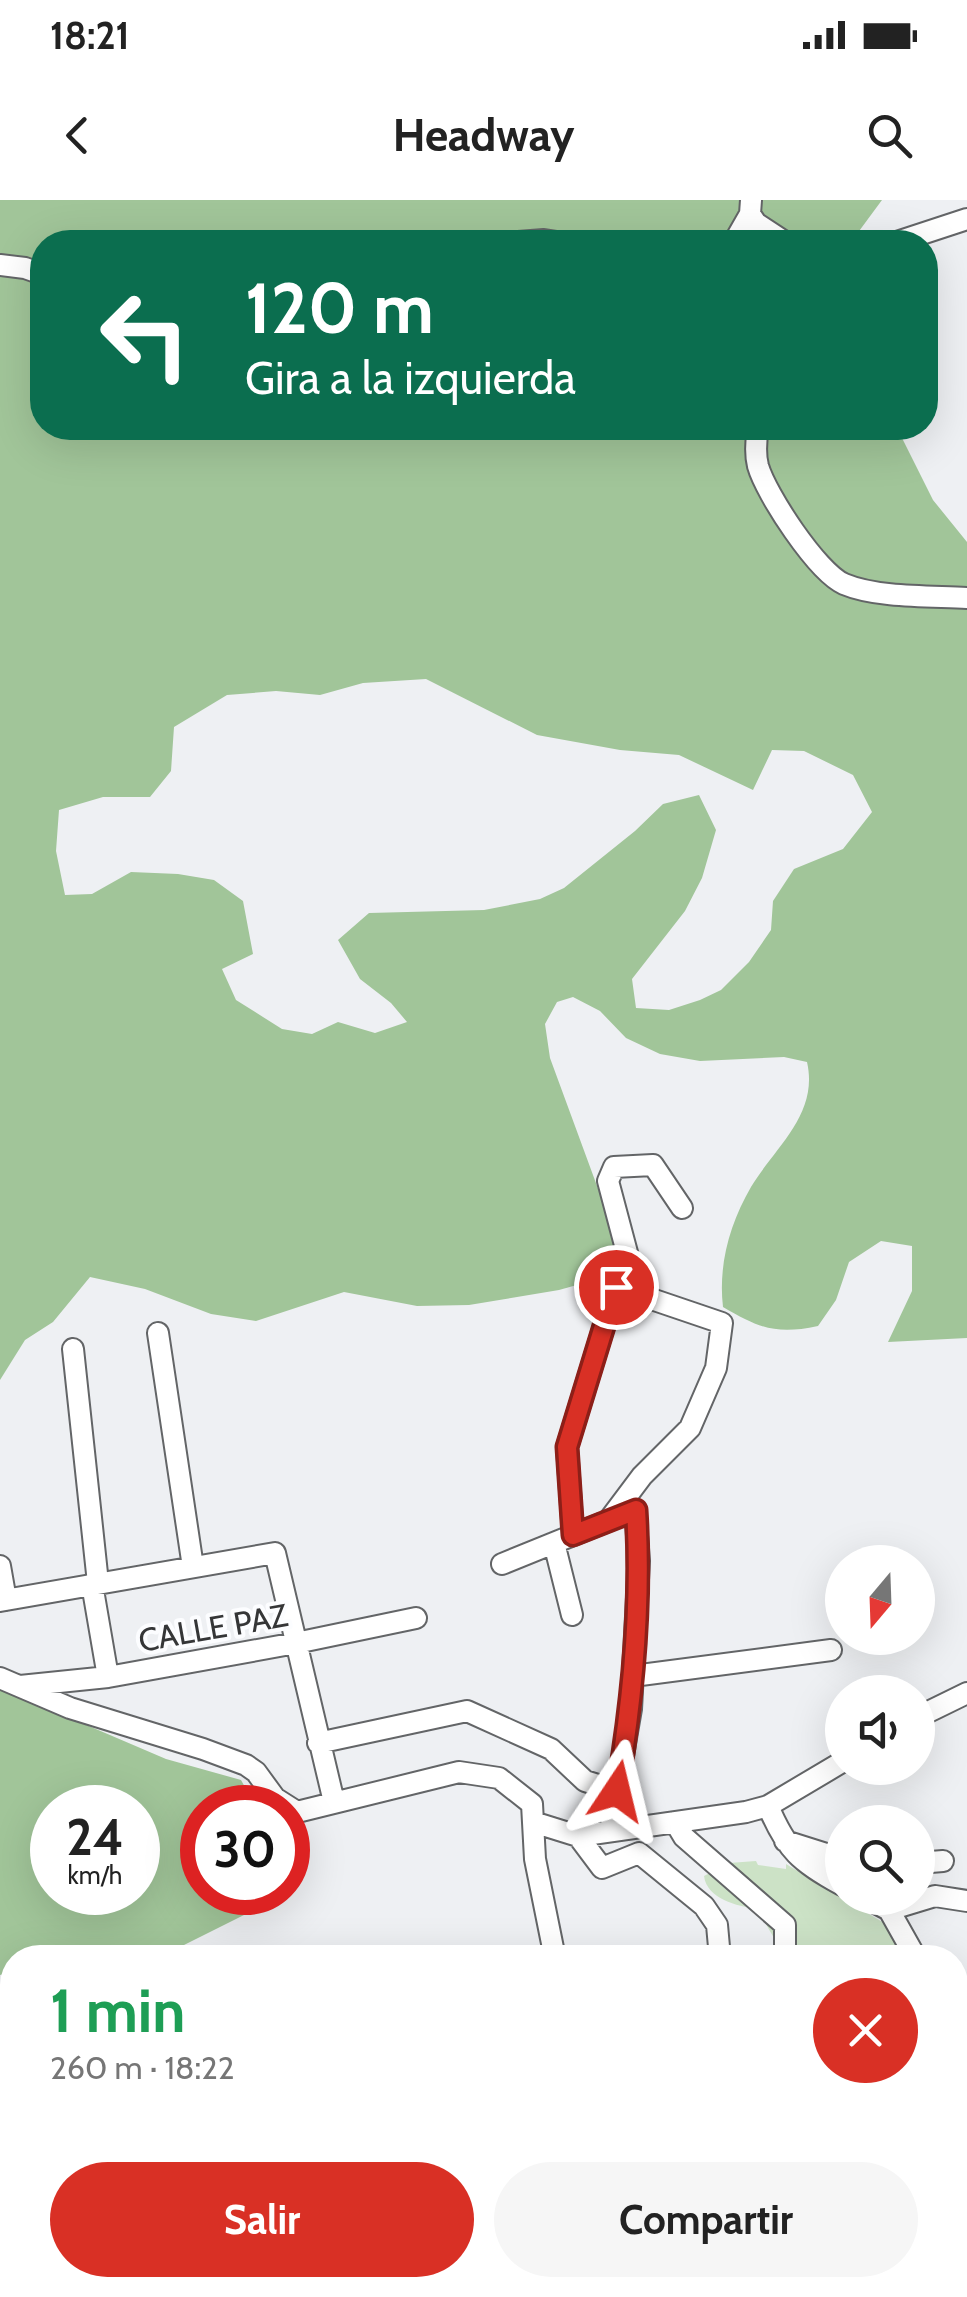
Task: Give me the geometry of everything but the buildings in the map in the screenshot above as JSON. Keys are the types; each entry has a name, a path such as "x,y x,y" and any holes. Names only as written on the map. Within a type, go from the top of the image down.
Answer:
{"street":[{"path":"739,230 750,207"},
{"path":"750,207 756,222 768,230"},
{"path":"934,230 967,219"},
{"path":"0,265 30,270"},
{"path":"757,440 756,460 761,476 781,512 827,573 844,584 880,592 967,598"},
{"path":"638,1294 608,1181 614,1167 653,1166 682,1208"},
{"path":"572,1616 564,1539 567,1447 616,1287 722,1323 716,1368 690,1428 642,1476 609,1520"},
{"path":"158,1333 192,1567"},
{"path":"73,1349 95,1584 108,1677"},
{"path":"502,1564 636,1510 639,1562 631,1709 610,1831"},
{"path":"0,1566 3,1600 275,1553 334,1802"},
{"name":"CALLE PAZ","path":"9,1682 108,1677 416,1618"},
{"path":"633,1676 825,1651"},
{"path":"9,1682 70,1708 246,1765 256,1772 274,1798 296,1812 459,1772 499,1778 532,1804 534,1858 552,1945"},
{"path":"935,1709 967,1693"},
{"path":"318,1743 467,1711 551,1749 585,1781 617,1791"},
{"path":"533,1822 578,1836 675,1822 768,1806 825,1772"},
{"path":"768,1806 785,1841 801,1860 825,1875"},
{"path":"675,1822 684,1837 785,1926 785,1945"},
{"path":"578,1836 602,1868 639,1853 704,1906 717,1925 719,1945"},
{"path":"785,1841 825,1854"},
{"path":"935,1862 943,1861"},
{"path":"935,1896 967,1901"},
{"path":"892,1915 909,1945"}],"green space":[{"path":"0,200 882,200 860,230 30,230 30,440 903,440 933,500 967,542 967,1338 888,1342 912,1291 912,1246 881,1241 849,1262 836,1300 818,1326 768,1328 723,1307 724,1260 737,1215 751,1187 801,1114 809,1081 807,1062 784,1057 700,1061 660,1054 626,1038 600,1011 573,997 557,1002 545,1024 550,1058 619,1255 609,1276 559,1290 469,1305 417,1306 344,1292 256,1321 211,1314 145,1289 90,1277 53,1322 25,1340 0,1380","holes":["426,679 537,735 620,750 679,755 753,790 772,750 804,751 853,775 872,812 843,849 794,869 773,901 771,930 749,962 721,990 669,1010 636,1008 632,979 685,911 702,878 716,830 699,795 663,804 564,888 540,899 484,910 369,913 338,940 360,979 391,1003 407,1022 375,1033 338,1022 312,1034 282,1029 236,1000 222,969 253,954 243,901 214,880 131,872 92,894 65,895 56,851 59,810 103,797 150,797 171,771 174,727 227,695 276,691 320,695 363,683"]},
{"path":"0,1688 166,1759 241,1780 244,1785 180,1785 180,1915 244,1915 184,1945 0,1945"},
{"path":"756,1861 758,1865 786,1869 786,1864 825,1887 825,1915 871,1915 894,1929 903,1945 774,1945 774,1938 757,1909 717,1896 704,1876 729,1863"}],"route":[{"path":"616,1287 567,1447 573,1535 636,1510 639,1562 631,1709 617,1791"}]}
